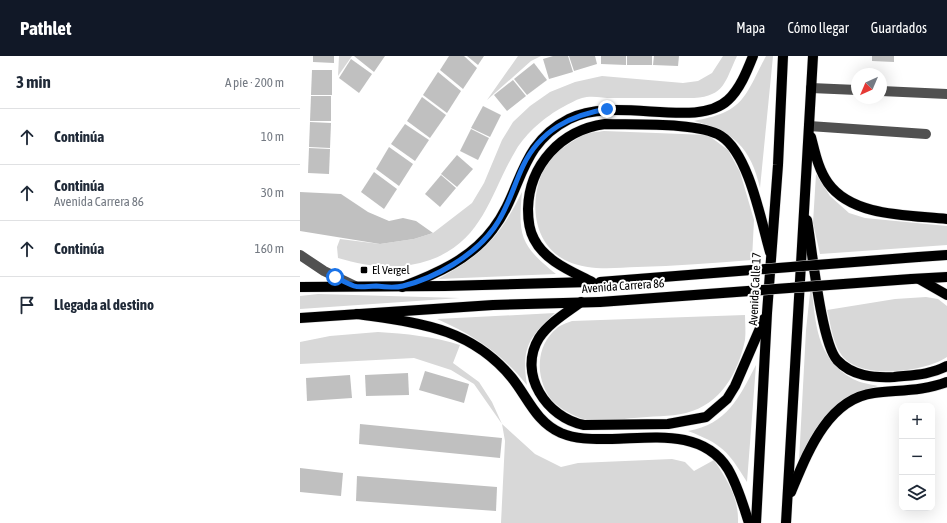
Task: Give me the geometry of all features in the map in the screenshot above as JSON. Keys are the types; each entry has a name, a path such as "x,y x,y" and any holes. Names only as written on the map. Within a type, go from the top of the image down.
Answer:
{"main road":[{"path":"402,286 431,276 449,266 465,256 484,240 502,216 528,157 540,141 558,125 586,112 607,109 687,113 712,110 727,101 735,93 753,56"},
{"name":"Avenida Calle 17","path":"756,523 770,252 778,164 783,56"},
{"path":"786,523 813,56"},
{"path":"596,282 556,263 547,256 534,239 528,217 529,192 538,168 547,155 569,136 582,129 593,126 619,124 677,127 706,130 720,135 733,147 743,162 770,252"},
{"path":"809,127 816,158 827,182 835,192 851,203 870,210 947,219"},
{"path":"804,200 824,326 832,351 837,359 850,370 860,374 881,378 937,372 947,366"},
{"name":"Avenida Carrera 86","path":"300,287 596,282 947,255"},
{"name":"Avenida Carrera 86","path":"300,318 493,305 600,302 947,277"},
{"path":"915,279 947,295"},
{"path":"581,302 555,321 543,333 535,348 532,372 539,393 556,413 574,424 594,426 668,424 706,417 727,399 735,386 767,313"},
{"path":"357,314 430,326 479,347 512,378 543,422 562,433 589,439 670,438 691,440 702,444 717,456 728,469 740,496 749,523"},
{"path":"788,497 805,460 823,428 834,413 850,401 872,393 933,387 947,382"}],"lane":[{"path":"811,88 851,90"},
{"path":"887,91 947,94"},
{"path":"809,127 926,134"},
{"path":"300,254 324,271 355,286"}],"shaded area":[{"path":"339,56 352,56 338,76"},
{"path":"518,56 541,56 531,61 487,100"},
{"path":"723,56 737,56 723,86 712,94 704,97 586,97 572,102 550,115 525,137 507,166 484,214 463,241 448,252 430,260 407,266 395,267 361,264 338,258 337,247 340,239 380,244 414,239 433,233 472,203 484,183 502,140 513,122 530,106 550,92 575,82 602,76 683,83 698,81 712,73"},
{"path":"766,56 773,56 760,188 751,162 738,143 720,130 694,121 723,113 733,108 747,93"},
{"path":"604,131 708,135 728,150 740,172 754,220 752,260 680,265 592,268 567,261 554,253 545,242 539,230 536,216 535,201 542,173 549,160 570,143 585,134"},
{"path":"816,174 830,196 849,213 865,218 947,226 947,245 820,254 813,223"},
{"path":"522,192 521,219 524,239 528,247 535,255 556,274 438,279 467,261 488,243 506,221"},
{"path":"811,284 816,325 824,350 831,361 840,370 853,379 878,386 848,398 829,413 814,434 799,461 806,330"},
{"path":"318,294 460,298 300,309 300,296"},
{"path":"926,297 938,299 947,306 947,357 925,366 895,371 880,371 854,365 845,359 841,354 833,336 827,310 895,299"},
{"path":"555,313 539,329 529,344 525,362 527,385 507,364 486,346 437,319"},
{"path":"745,315 745,340 738,364 726,386 718,395 698,409 674,415 592,421 585,420 560,407 550,398 545,389 540,371 541,353 549,336 564,324 572,321"},
{"path":"378,332 430,337 460,345 453,363 479,382 492,402 502,424 474,384 451,370 414,358 300,364 300,342 330,336"},
{"path":"756,365 747,482 735,463 723,450 709,440 688,431 701,428 722,416 737,399"},
{"path":"502,424 535,454 561,467 578,463 672,459 685,462 694,471 714,460 731,489 738,514 738,523 501,523 505,441"}],"building":[{"path":"313,56 334,56 334,63 313,62"},
{"path":"354,56 385,56 374,72"},
{"path":"449,56 464,56 477,68 463,89 440,70"},
{"path":"467,56 484,56 478,65"},
{"path":"553,56 568,56 573,72 549,79 543,59"},
{"path":"569,56 595,56 597,64 574,71"},
{"path":"601,56 626,56 626,65 601,64"},
{"path":"627,56 652,56 652,65 627,65"},
{"path":"654,56 679,56 678,66 653,65"},
{"path":"872,56 894,56 894,62 872,61"},
{"path":"351,59 372,74 359,93 339,78"},
{"path":"534,63 547,80 527,95 514,79"},
{"path":"312,70 332,70 332,95 311,95"},
{"path":"438,72 461,91 447,113 423,95"},
{"path":"513,80 526,96 507,111 494,95"},
{"path":"311,96 331,96 331,121 310,121"},
{"path":"422,97 446,115 430,138 407,121"},
{"path":"483,106 501,115 490,137 471,128"},
{"path":"310,122 331,123 330,148 309,147"},
{"path":"405,124 429,140 415,161 391,144"},
{"path":"471,129 489,138 478,160 460,151"},
{"path":"389,147 413,164 399,186 376,169"},
{"path":"309,148 330,149 329,174 308,173"},
{"path":"457,155 473,169 457,187 441,174"},
{"path":"374,172 397,189 384,209 361,192"},
{"path":"441,175 456,188 440,207 425,194"},
{"path":"300,192 341,194 368,212 389,221 403,218 416,221 433,233 414,239 380,244 300,231"},
{"path":"425,371 469,384 464,403 419,390"},
{"path":"408,373 409,395 366,396 365,375"},
{"path":"350,375 352,398 307,401 306,378"},
{"path":"360,424 502,438 500,458 359,444"},
{"path":"300,468 343,473 341,496 300,492"},
{"path":"357,476 497,487 496,511 356,501"}],"place":[{"name":"El Vergel","path":"364,270"}],"route":[{"path":"335,277 355,286 402,286 431,276 449,266 465,256 484,240 494,229 502,216 528,157 540,141 558,125 577,115 607,109"}]}
